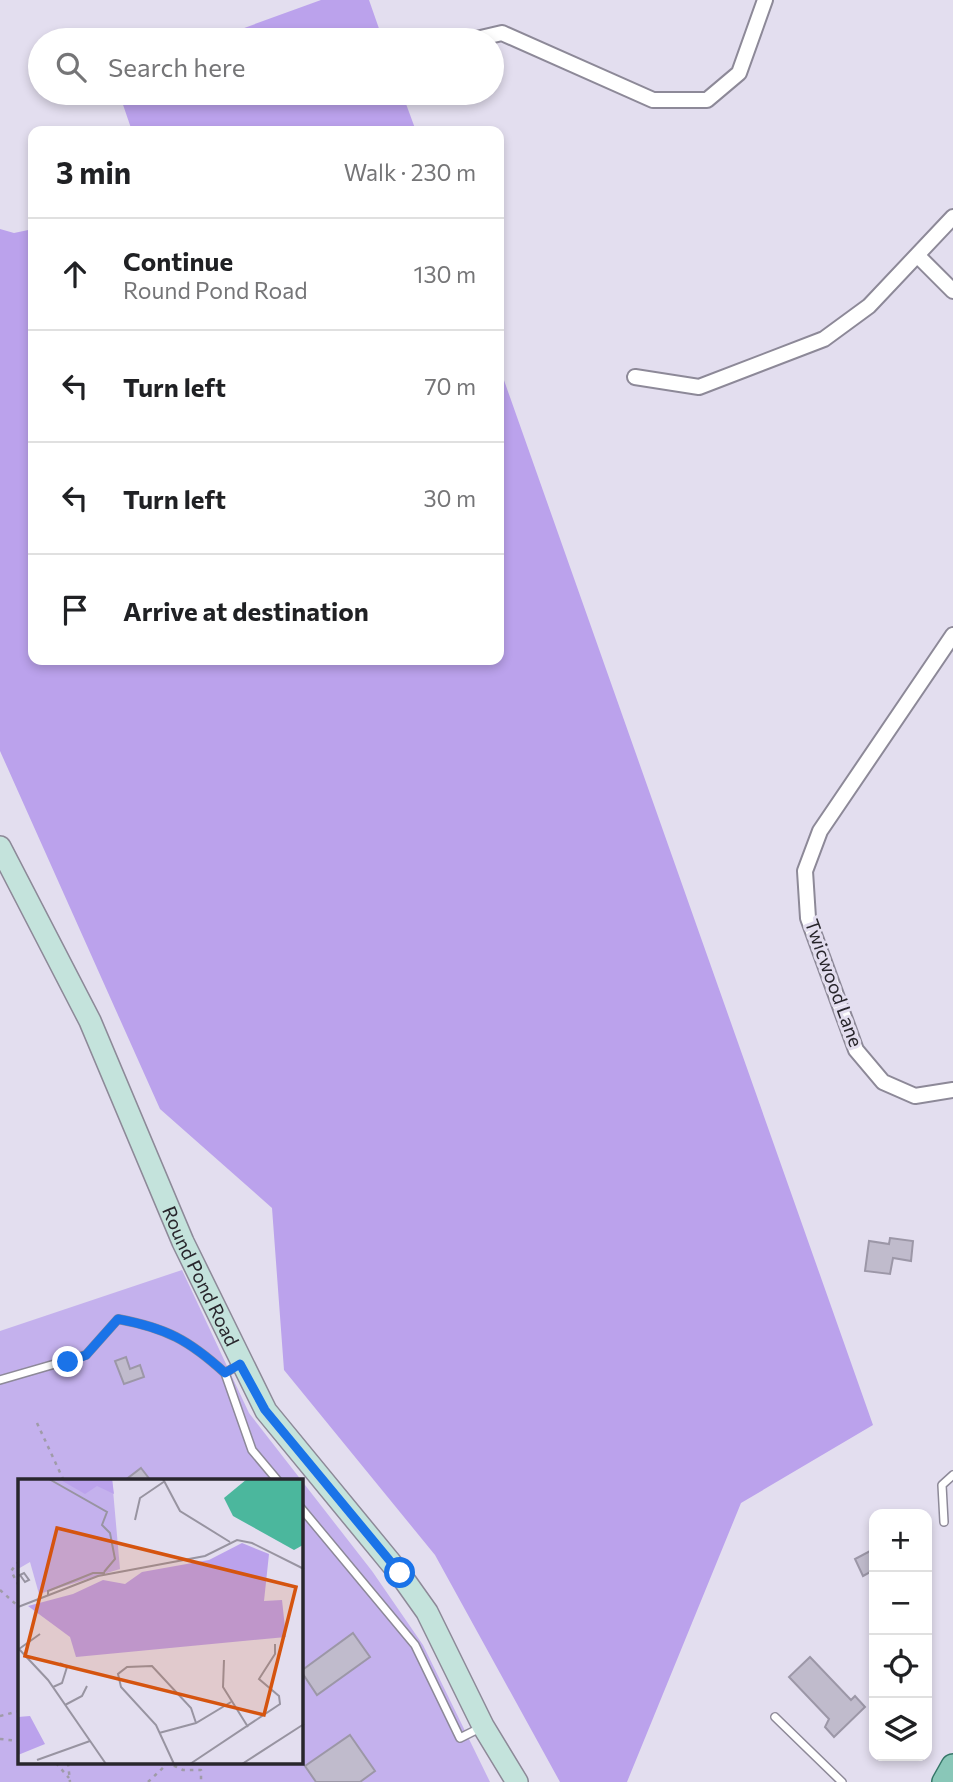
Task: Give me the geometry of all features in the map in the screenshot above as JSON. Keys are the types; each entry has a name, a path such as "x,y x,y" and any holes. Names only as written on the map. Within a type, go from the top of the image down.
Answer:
{"main road":[{"path":"944,1782 953,1766"}],"street":[{"path":"504,34 653,100 707,100 739,74 765,0"},
{"path":"635,377 699,387 824,339 869,306 953,217"},
{"path":"918,256 953,290"},
{"name":"Twicwood Lane","path":"953,635 820,831 805,871 808,918 856,1050 883,1082 915,1096 953,1090"},
{"name":"Round Pond Road","path":"0,847 90,1021 233,1368 400,1573 427,1612 484,1726 517,1782"}],"lane":[{"path":"0,1380 86,1355 118,1319 158,1326 233,1368 252,1450 276,1479"},
{"path":"944,1522 942,1485 953,1475"},
{"path":"303,1510 415,1645 460,1738 484,1726"},
{"path":"775,1717 842,1782"}],"path":[{"path":"37,1423 63,1479"},
{"path":"18,1562 11,1571 18,1584"},
{"path":"0,1590 18,1606"},
{"path":"0,1716 18,1711"},
{"path":"0,1739 18,1741"},
{"path":"56,1764 69,1780"},
{"path":"148,1782 167,1764"},
{"path":"170,1764 183,1770 201,1770 201,1782"}],"shaded area":[{"path":"321,0 369,0 379,28 244,28"},
{"path":"123,105 406,105 414,126 130,126"},
{"path":"0,229 14,233 28,230 28,665 504,665 504,380 873,1425 741,1503 627,1782 560,1782 435,1555 284,1370 272,1208 160,1109 0,751"},
{"path":"182,1270 249,1413 300,1479 18,1479 18,1764 303,1764 303,1482 372,1571 423,1645 490,1782 0,1782 0,1331"}],"building":[{"path":"890,1238 913,1241 911,1261 893,1258 890,1274 865,1271 869,1241 889,1244"},
{"path":"126,1357 130,1369 140,1365 144,1377 124,1384 115,1361"},
{"path":"141,1468 149,1479 127,1479"},
{"path":"869,1552 869,1573 863,1576 855,1559"},
{"path":"353,1633 370,1657 317,1695 303,1674 303,1670"},
{"path":"810,1657 851,1700 855,1696 865,1707 834,1737 825,1727 829,1719 789,1677"},
{"path":"350,1735 375,1771 360,1782 316,1782 305,1766"}],"route":[{"path":"68,1362 86,1355 118,1319 158,1326 200,1350 225,1373 240,1364 265,1410 400,1573"}]}
